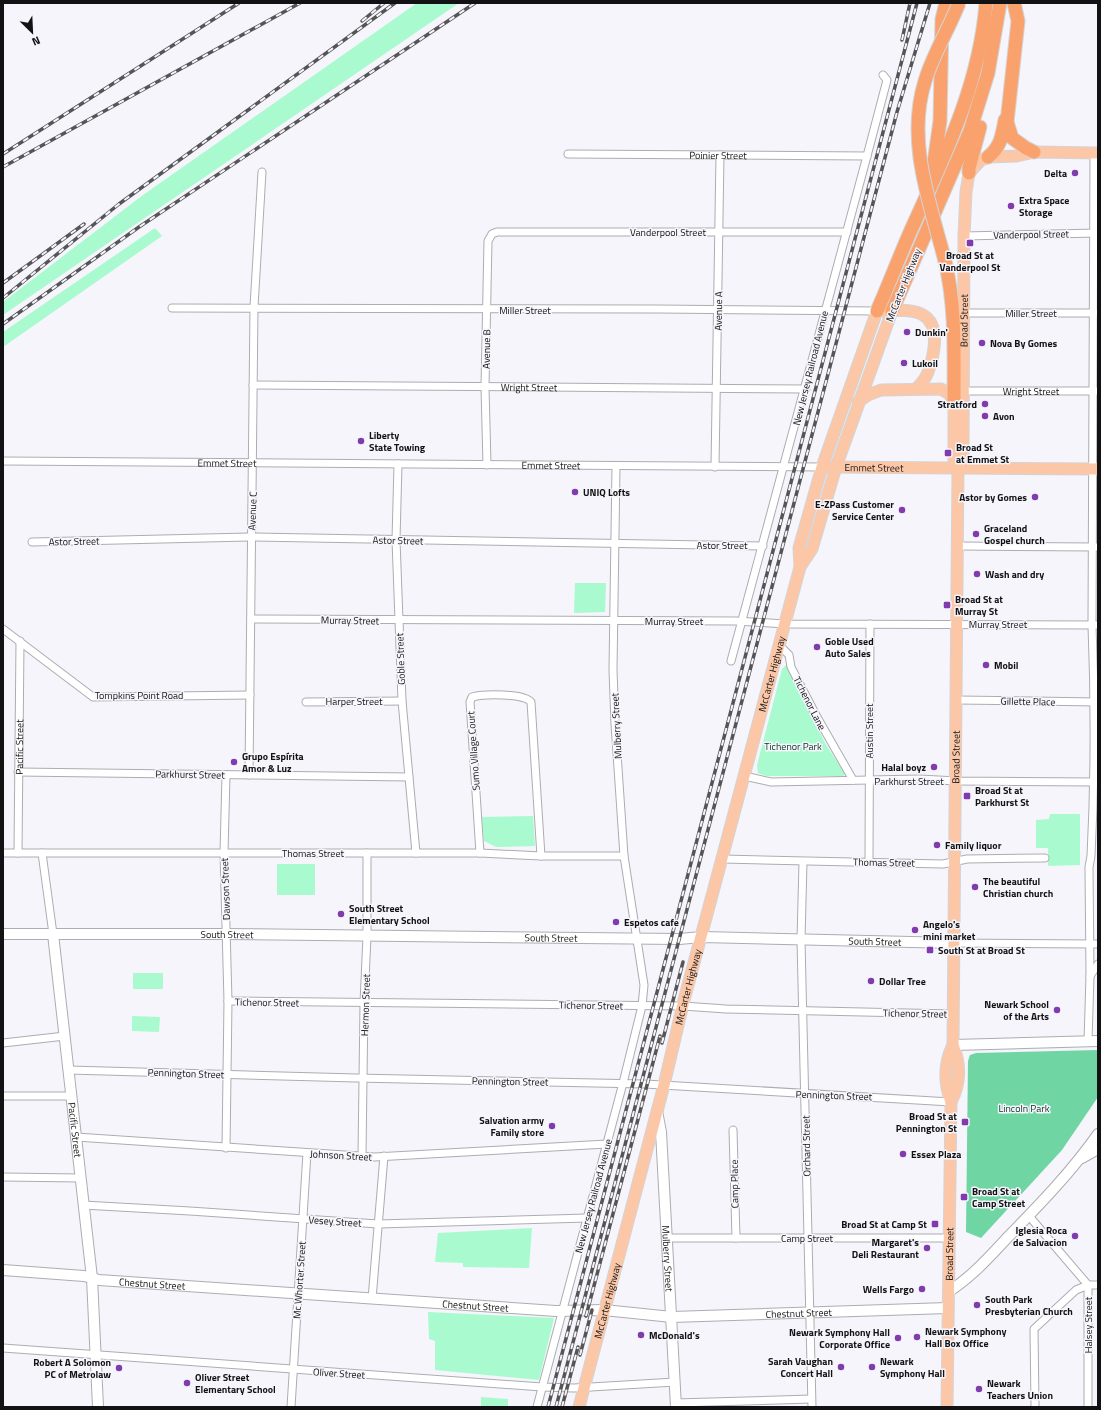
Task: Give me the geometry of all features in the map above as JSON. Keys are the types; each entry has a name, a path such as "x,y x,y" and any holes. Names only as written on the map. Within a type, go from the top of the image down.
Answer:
{"highway":[{"path":"933,184 932,165 936,153 940,121 942,20 946,3"},
{"path":"954,400 953,299 946,261 919,156 918,117 925,81 959,3"},
{"name":"McCarter Highway","path":"877,311 933,184 969,91 983,29 986,3"},
{"name":"McCarter Highway","path":"892,311 970,131 983,93 998,24 1000,3"},
{"path":"988,157 996,150 1000,143 1006,118 1018,21 1014,3"},
{"path":"969,173 968,168 982,121 983,93"},
{"path":"1006,118 1008,129 1012,138 1034,152"}],"main road":[{"path":"969,173 981,160 988,157 1017,156 1034,152 1096,153"},
{"name":"Broad Street","path":"958,468 963,460 964,236 966,192 969,173"},
{"path":"877,311 910,311 922,314 930,321 934,333 930,365 925,378 916,389"},
{"name":"McCarter Highway","path":"800,567 798,548 822,467 877,311"},
{"name":"McCarter Highway","path":"579,1407 664,1085 683,1006 800,567 812,549 836,467 858,402 892,311"},
{"path":"858,402 868,395 881,390 916,389 941,389 948,393 954,400"},
{"name":"Broad Street","path":"947,1407 948,1238 951,1102 946,1088 947,1057 953,1045 957,781 958,468 954,460 954,400"},
{"name":"Emmet Street","path":"822,467 1095,469"}],"street":[{"name":"New Jersey Railroad Avenue","path":"731,661 806,389 824,311 847,232 887,80 883,75"},
{"path":"953,1045 1093,1041 1090,976 1089,867 1095,856 1096,782 1096,153"},
{"name":"Poinier Street","path":"568,154 867,156"},
{"name":"Avenue A","path":"715,466 720,155"},
{"name":"Avenue C","path":"249,775 254,463 254,307 262,172"},
{"name":"Vanderpool Street","path":"490,235 497,232 847,232"},
{"name":"Vanderpool Street","path":"964,236 1096,233"},
{"name":"Avenue B","path":"487,464 485,387 486,310 488,241 490,235"},
{"name":"Miller Street","path":"172,308 254,307 486,310 657,309 718,311 877,311"},
{"name":"Miller Street","path":"963,313 1096,313"},
{"name":"Wright Street","path":"253,386 806,389"},
{"name":"Wright Street","path":"964,390 1096,392"},
{"name":"Emmet Street","path":"3,461 822,467"},
{"name":"Goble Street","path":"398,464 396,540 398,621 402,701 416,853"},
{"name":"Mulberry Street","path":"616,466 614,544 614,698 624,856 644,985"},
{"name":"Astor Street","path":"32,542 252,537 763,546"},
{"path":"958,546 1095,547"},
{"name":"Murray Street","path":"251,619 398,621 742,621 785,624 1095,625"},
{"name":"Austin Street","path":"868,862 870,624"},
{"name":"Tompkins Point Road","path":"3,629 93,697 250,695"},
{"name":"Pacific Street","path":"18,853 20,641"},
{"name":"Tichenor Lane","path":"780,646 789,655 791,667 817,717 853,780"},
{"name":"Sumo Village Court","path":"480,853 470,702 472,697 481,695 525,697 531,702 541,856"},
{"name":"Gillette Place","path":"957,700 1096,702"},
{"name":"Harper Street","path":"306,702 402,701"},
{"name":"Parkhurst Street","path":"18,772 409,777"},
{"name":"Dawson Street","path":"226,775 224,853 228,1001 226,1148"},
{"name":"Parkhurst Street","path":"744,776 771,782 919,779 957,781 1096,782"},
{"name":"Thomas Street","path":"3,853 480,853 541,856 624,856"},
{"name":"Pacific Street","path":"42,853 53,934 92,1278 94,1354 98,1407"},
{"name":"Hermon Street","path":"362,1156 364,1003 367,936 367,853"},
{"name":"Thomas Street","path":"723,859 943,864 967,859 1045,858"},
{"name":"Orchard Street","path":"803,862 801,940 806,1094 811,1403"},
{"name":"South Street","path":"3,934 227,934 636,938 702,937 954,943 1098,944"},
{"path":"1090,976 1098,964"},
{"name":"New Jersey Railroad Avenue","path":"537,1407 623,1083 642,1006 644,985"},
{"name":"Tichenor Street","path":"228,1001 683,1006 804,1011 954,1014"},
{"path":"3,1043 65,1036"},
{"name":"Pennington Street","path":"69,1070 363,1079 623,1083 806,1094 855,1095 951,1102"},
{"path":"3,1096 72,1096"},
{"name":"Mulberry Street","path":"657,1111 661,1132 676,1405"},
{"name":"Camp Place","path":"733,1130 736,1238"},
{"path":"948,1292 966,1281 1029,1216 1081,1159 1098,1134"},
{"name":"Johnson Street","path":"76,1137 307,1154 362,1156 607,1144"},
{"path":"1081,1159 1098,1150"},
{"name":"Mc Whorter Street","path":"291,1407 307,1154"},
{"path":"372,1299 384,1156"},
{"path":"3,1177 80,1178"},
{"name":"Vesey Street","path":"83,1205 378,1224 587,1218"},
{"name":"Halsey Street","path":"1029,1216 1088,1285 1088,1407"},
{"name":"Camp Street","path":"667,1238 948,1238"},
{"name":"Chestnut Street","path":"3,1270 84,1276 99,1280 298,1294 556,1311 604,1310 672,1317 948,1308"},
{"path":"1035,1407 1034,1329 1076,1290 1088,1285 1098,1285"},
{"name":"Oliver Street","path":"3,1348 542,1387 584,1387 675,1382"},
{"path":"676,1405 811,1403"}],"green space":[{"path":"417,3 459,3 3,315 3,302 143,195"},
{"path":"155,228 162,236 3,347 3,332"},
{"path":"575,583 606,583 605,612 574,613"},
{"name":"Tichenor Park","path":"787,664 825,743 845,774 843,776 766,776 758,773 757,765 782,669"},
{"path":"1050,814 1080,814 1080,865 1048,866 1048,848 1036,848 1036,820 1049,819"},
{"path":"533,816 535,846 496,847 484,841 482,817"},
{"path":"277,864 315,864 315,895 277,895"},
{"path":"133,973 163,973 163,989 133,989"},
{"path":"132,1016 160,1017 159,1032 132,1031"},
{"name":"Lincoln Park","path":"1098,1050 1098,1097 1062,1150 981,1238 966,1232 968,1061 970,1055 976,1053"},
{"path":"532,1228 529,1268 463,1267 463,1263 435,1262 438,1233"},
{"path":"428,1312 554,1318 539,1380 435,1370 435,1341 429,1339"},
{"path":"481,1397 508,1399 508,1407 481,1407"}],"railway":[{"path":"3,154 239,3"},
{"path":"3,167 300,3"},
{"path":"362,21 384,3"},
{"path":"3,298 119,204 395,3"},
{"path":"3,324 139,227 475,3"},
{"path":"902,40 910,3"},
{"path":"548,1407 917,3"},
{"path":"556,1407 897,112 930,3"},
{"path":"3,283 84,224"},
{"path":"662,1043 683,962"},
{"path":"586,1316 660,1036"},
{"path":"580,1355 592,1310"},
{"path":"562,1407 578,1347"}],"place":[{"name":"Delta","path":"1075,173"},
{"name":"Extra Space Storage","path":"1011,206"},
{"name":"Broad St at Vanderpool St","path":"970,243"},
{"name":"Dunkin'","path":"907,332"},
{"name":"Nova By Gomes","path":"982,343"},
{"name":"Lukoil","path":"904,363"},
{"name":"Stratford","path":"985,404"},
{"name":"Avon","path":"985,416"},
{"name":"Liberty State Towing","path":"361,441"},
{"name":"Broad St at Emmet St","path":"948,453"},
{"name":"UNIQ Lofts","path":"575,492"},
{"name":"Astor by Gomes","path":"1035,497"},
{"name":"E-ZPass Customer Service Center","path":"902,510"},
{"name":"Graceland Gospel church","path":"976,534"},
{"name":"Wash and dry","path":"977,574"},
{"name":"Broad St at Murray St","path":"947,605"},
{"name":"Goble Used Auto Sales","path":"817,647"},
{"name":"Mobil","path":"986,665"},
{"name":"Grupo Espírita Amor & Luz","path":"234,762"},
{"name":"Halal boyz","path":"934,767"},
{"name":"Broad St at Parkhurst St","path":"967,796"},
{"name":"Family liquor","path":"937,845"},
{"name":"The beautiful Christian church","path":"975,887"},
{"name":"South Street Elementary School","path":"341,914"},
{"name":"Espetos cafe","path":"616,922"},
{"name":"Angelo's mini market","path":"915,930"},
{"name":"South St at Broad St","path":"930,950"},
{"name":"Dollar Tree","path":"871,981"},
{"name":"Newark School of the Arts","path":"1057,1010"},
{"name":"Broad St at Pennington St","path":"965,1122"},
{"name":"Salvation army Family store","path":"552,1126"},
{"name":"Essex Plaza","path":"903,1154"},
{"name":"Broad St at Camp Street","path":"964,1197"},
{"name":"Broad St at Camp St","path":"935,1224"},
{"name":"Iglesia Roca de Salvacion","path":"1075,1236"},
{"name":"Margaret's Deli Restaurant","path":"927,1248"},
{"name":"Wells Fargo","path":"922,1289"},
{"name":"South Park Presbyterian Church","path":"977,1305"},
{"name":"McDonald's","path":"641,1335"},
{"name":"Newark Symphony Hall Box Office","path":"917,1337"},
{"name":"Newark Symphony Hall Corporate Office","path":"898,1338"},
{"name":"Sarah Vaughan Concert Hall","path":"841,1367"},
{"name":"Newark Symphony Hall","path":"872,1367"},
{"name":"Robert A Solomon PC of Metrolaw","path":"119,1368"},
{"name":"Oliver Street Elementary School","path":"187,1383"},
{"name":"Newark Teachers Union","path":"979,1389"}]}
